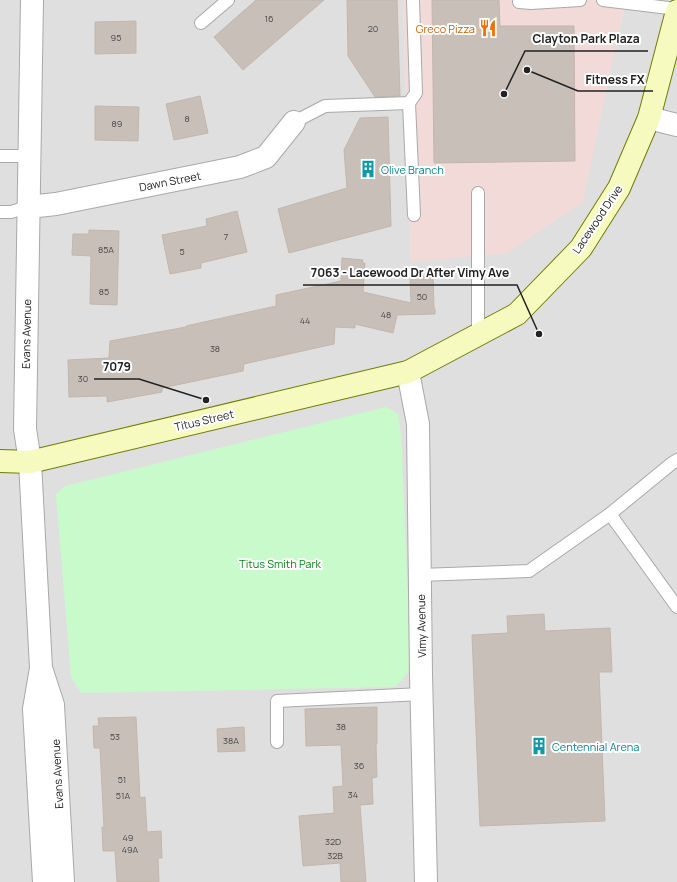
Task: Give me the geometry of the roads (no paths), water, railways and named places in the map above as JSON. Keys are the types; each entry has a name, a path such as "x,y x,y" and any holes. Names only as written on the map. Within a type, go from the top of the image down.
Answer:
{"main road":[{"name":"Lacewood Drive","path":"408,372 517,314 580,248 619,188 649,118 677,10"},
{"name":"Titus Street","path":"0,461 30,462 408,372"}],"street":[{"name":"Evans Avenue","path":"32,0 25,429 30,462 41,668 34,709 44,882"},
{"path":"649,118 677,125"},
{"name":"Dawn Street","path":"28,207 56,204 240,167 266,157 294,122"},
{"name":"Vimy Avenue","path":"408,372 418,424 426,882"},
{"name":"Evans Avenue","path":"41,668 53,705 63,882"}],"lane":[{"path":"202,23 228,0"},
{"path":"414,0 416,93 409,103 414,215"},
{"path":"519,2 531,3 580,0"},
{"path":"603,0 677,10"},
{"path":"294,122 325,106 409,103"},
{"path":"0,156 29,156"},
{"path":"478,193 478,334"},
{"path":"0,212 11,212 28,207"},
{"path":"420,575 530,571 610,514 677,460"},
{"path":"610,514 677,607"},
{"path":"277,742 277,702 422,694"}],"place":[{"name":"Greco Pizza","path":"488,28"},
{"name":"Fitness FX","path":"527,70"},
{"name":"Clayton Park Plaza","path":"504,94"},
{"name":"Olive Branch","path":"368,169"},
{"name":"7063 - Lacewood Dr After Vimy Ave","path":"539,334"},
{"name":"7079","path":"206,400"},
{"name":"Centennial Arena","path":"539,746"}],"park label":[{"name":"Titus Smith Park","path":"280,563"}]}
